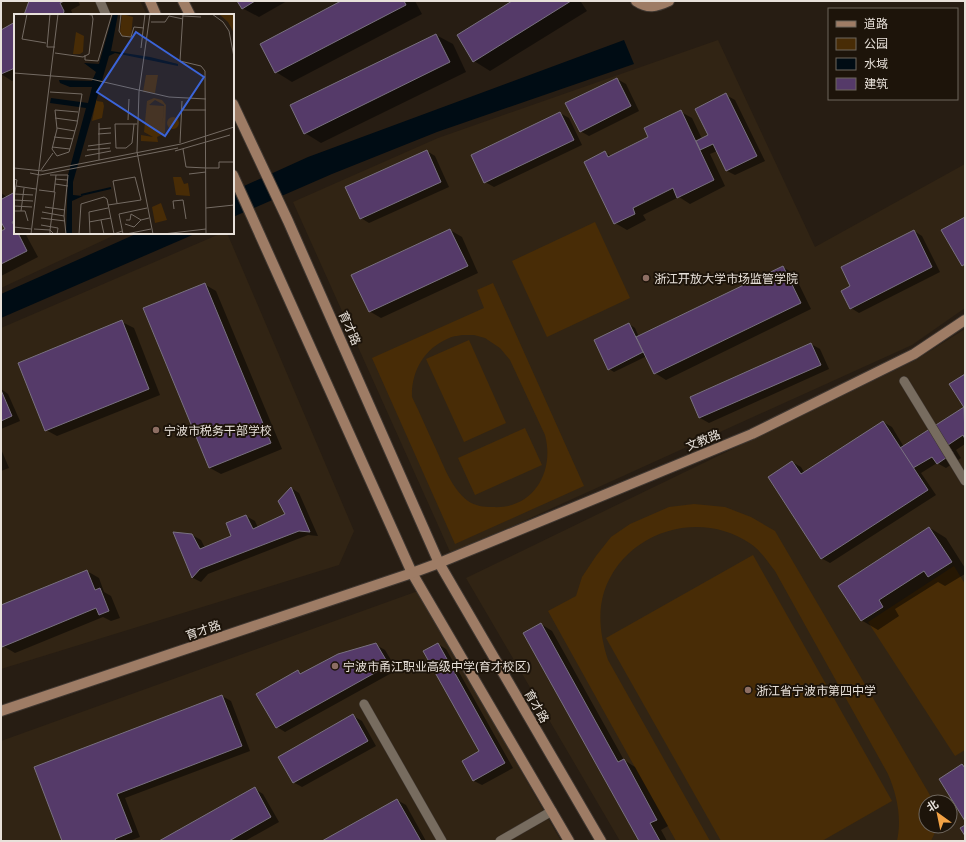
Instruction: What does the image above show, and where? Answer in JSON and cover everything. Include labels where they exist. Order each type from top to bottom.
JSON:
[{"type":"main road","points":[[150,1],[156,14]]},
{"type":"main road","points":[[183,1],[190,14]]},
{"type":"main road","points":[[636,1],[644,6],[659,6],[669,1]]},
{"type":"main road","name":"育才路","points":[[234,106],[288,221],[439,563],[601,841]]},
{"type":"main road","points":[[234,177],[412,573],[569,841]]},
{"type":"main road","name":"文教路","points":[[439,563],[752,434],[914,354],[965,320]]},
{"type":"main road","name":"育才路","points":[[1,711],[439,563]]},
{"type":"lane","points":[[100,1],[106,14]]},
{"type":"lane","points":[[904,381],[965,479]]},
{"type":"lane","points":[[364,704],[442,841]]},
{"type":"lane","points":[[500,841],[552,811]]},
{"type":"shaded area","points":[[1,1],[140,1],[146,14],[14,14],[14,234],[117,234],[1,288]]},
{"type":"shaded area","name":"浙江开放大学市场监管学院","points":[[718,40],[815,247],[965,164],[965,308],[912,345],[451,554],[293,202],[438,138]]},
{"type":"shaded area","name":"宁波市税务干部学校","points":[[220,234],[227,234],[354,531],[339,565],[1,669],[1,328]]},
{"type":"shaded area","name":"浙江省宁波市第四中学","points":[[965,329],[965,841],[620,841],[466,578],[914,361]]},
{"type":"shaded area","name":"宁波市甬江职业高级中学(育才校区)","points":[[418,591],[561,841],[3,841],[1,835],[1,741]]},
{"type":"green space","points":[[595,222],[630,298],[547,337],[512,261]]},
{"type":"green space","points":[[493,283],[584,486],[455,544],[372,358],[484,308],[477,290]],"holes":[[[474,335],[485,338],[500,348],[510,360],[545,435],[547,462],[538,486],[519,502],[506,506],[480,506],[471,503],[462,496],[448,476],[412,397],[414,379],[420,362],[426,355],[439,343],[451,337]]]},
{"type":"green space","points":[[469,340],[506,423],[464,442],[426,359]]},
{"type":"green space","points":[[525,428],[542,465],[475,495],[458,458]]},
{"type":"green space","points":[[694,504],[725,507],[751,517],[775,531],[929,794],[918,794],[918,834],[934,834],[931,841],[897,841],[899,824],[898,807],[888,774],[775,571],[767,560],[751,544],[731,533],[709,528],[687,528],[666,532],[646,541],[628,554],[614,571],[604,592],[600,618],[603,644],[608,660],[710,841],[676,841],[548,611],[576,596],[582,577],[611,537],[630,524],[669,507]]},
{"type":"green space","points":[[753,555],[892,801],[822,841],[721,841],[606,638]]},
{"type":"green space","points":[[954,566],[965,584],[965,750],[955,756],[868,622]]},
{"type":"water","points":[[624,40],[634,64],[437,132],[332,174],[234,217],[234,191],[308,157]]},
{"type":"water","points":[[136,234],[195,234],[1,318],[1,294]]},
{"type":"building","points":[[29,1],[64,1],[60,3],[64,11],[63,14],[24,14]]},
{"type":"building","points":[[237,1],[255,1],[242,9]]},
{"type":"building","points":[[341,1],[404,1],[406,5],[275,73],[260,44]]},
{"type":"building","points":[[512,1],[571,1],[473,62],[457,35]]},
{"type":"building","points":[[14,23],[14,68],[1,74],[1,30]]},
{"type":"building","points":[[436,34],[450,62],[304,134],[290,105]]},
{"type":"building","points":[[617,78],[631,106],[580,132],[565,103]]},
{"type":"building","points":[[726,93],[757,156],[726,171],[713,144],[700,150],[696,141],[708,135],[695,109]]},
{"type":"building","points":[[681,110],[714,180],[677,198],[673,188],[633,208],[635,214],[614,224],[584,162],[605,151],[608,157],[648,137],[644,128]]},
{"type":"building","points":[[560,112],[574,140],[484,183],[471,155]]},
{"type":"building","points":[[427,150],[441,182],[360,219],[345,187]]},
{"type":"building","points":[[14,193],[14,221],[12,222],[14,225],[14,234],[18,234],[27,251],[1,264],[1,231],[5,229],[1,222],[1,196],[2,199]]},
{"type":"building","points":[[965,217],[965,264],[962,266],[941,230]]},
{"type":"building","points":[[450,229],[468,266],[369,312],[351,275]]},
{"type":"building","points":[[914,230],[932,267],[850,309],[841,291],[850,286],[841,267]]},
{"type":"building","points":[[783,266],[801,303],[654,374],[636,337]]},
{"type":"building","points":[[205,283],[271,443],[209,468],[143,308]]},
{"type":"building","points":[[122,320],[149,389],[45,431],[18,363]]},
{"type":"building","points":[[629,323],[643,352],[608,370],[594,340]]},
{"type":"building","points":[[811,343],[821,365],[699,418],[690,397]]},
{"type":"building","points":[[965,374],[965,409],[949,384]]},
{"type":"building","points":[[1,390],[12,416],[1,421]]},
{"type":"building","points":[[964,407],[965,439],[963,435],[948,445],[953,453],[937,464],[932,457],[913,468],[900,448]]},
{"type":"building","points":[[883,421],[928,490],[821,559],[768,477],[792,461],[801,474]]},
{"type":"building","points":[[291,487],[310,532],[299,531],[200,569],[192,578],[173,532],[192,534],[200,549],[231,536],[226,523],[246,515],[253,529],[285,514],[278,501]]},
{"type":"building","points":[[929,527],[952,562],[928,577],[924,571],[879,600],[883,607],[861,621],[838,586]]},
{"type":"building","points":[[87,570],[95,590],[100,588],[109,611],[99,615],[96,608],[2,647],[1,605]]},
{"type":"building","points":[[541,623],[618,762],[624,759],[657,820],[650,823],[660,841],[639,841],[523,633]]},
{"type":"building","points":[[376,643],[389,665],[276,728],[256,694],[298,670],[300,674],[338,654]]},
{"type":"building","points":[[438,643],[505,763],[473,781],[462,761],[479,751],[423,651]]},
{"type":"building","points":[[222,695],[242,746],[117,794],[132,832],[115,839],[116,841],[62,841],[34,767]]},
{"type":"building","points":[[353,714],[368,741],[293,783],[278,757]]},
{"type":"building","points":[[962,764],[965,768],[965,821],[958,810],[958,794],[948,794],[939,779]]},
{"type":"building","points":[[255,787],[271,817],[229,841],[159,841]]},
{"type":"building","points":[[397,799],[421,841],[322,841]]},
{"type":"building","points":[[965,825],[965,836],[960,828]]},
{"type":"place","name":"浙江开放大学市场监管学院","points":[[646,278]]},
{"type":"place","name":"宁波市税务干部学校","points":[[156,430]]},
{"type":"place","name":"宁波市甬江职业高级中学(育才校区)","points":[[335,666]]},
{"type":"place","name":"浙江省宁波市第四中学","points":[[748,690]]}]
